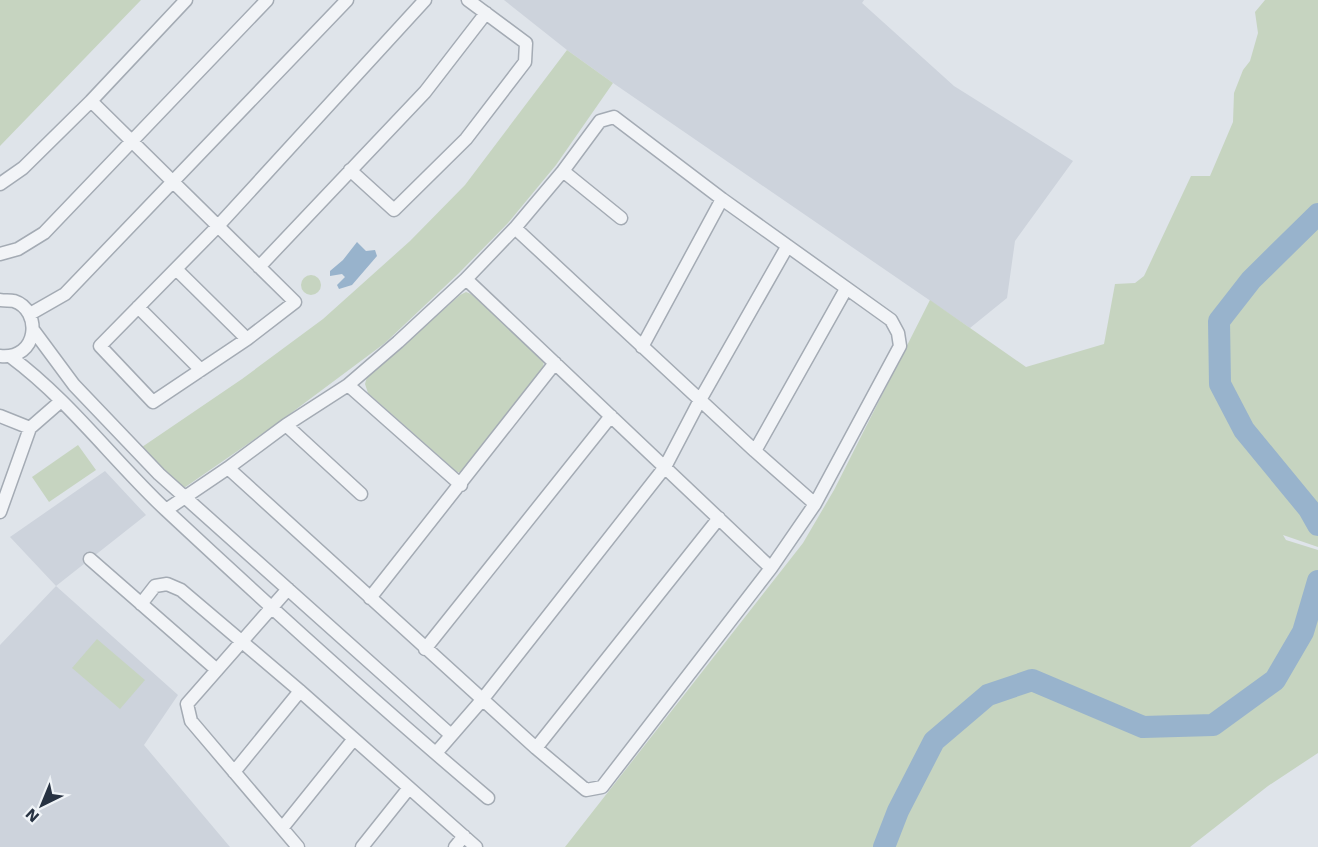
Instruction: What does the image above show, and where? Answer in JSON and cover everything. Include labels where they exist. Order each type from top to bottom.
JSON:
[{"type":"street","points":[[0,184],[23,168],[91,101],[186,0]]},
{"type":"street","points":[[0,254],[18,249],[45,233],[267,0]]},
{"type":"street","points":[[30,314],[65,294],[347,0]]},
{"type":"street","points":[[91,101],[132,142],[218,226],[295,302],[247,339],[153,402],[100,346],[218,226],[425,0]]},
{"type":"street","points":[[350,170],[394,210],[466,139],[525,62],[526,43],[468,0]]},
{"type":"street","points":[[259,267],[425,92],[486,14]]},
{"type":"street","points":[[166,510],[286,425],[348,385],[398,342],[466,279],[515,228],[563,171],[600,121],[614,117],[722,199],[891,320],[898,333],[900,346],[815,504],[771,568],[602,787],[586,790],[536,748],[228,468]]},
{"type":"street","points":[[563,171],[621,218]]},
{"type":"street","points":[[642,347],[722,199]]},
{"type":"street","points":[[515,228],[815,504]]},
{"type":"street","points":[[436,753],[482,700],[665,467],[787,246]]},
{"type":"street","points":[[176,269],[247,339]]},
{"type":"street","points":[[466,279],[771,568]]},
{"type":"street","points":[[755,451],[846,289]]},
{"type":"street","points":[[0,300],[15,301],[30,314],[34,332],[74,385],[184,499],[451,735]]},
{"type":"street","points":[[138,307],[201,370]]},
{"type":"street","points":[[5,356],[26,348],[34,332]]},
{"type":"street","points":[[5,356],[36,376],[166,510],[488,798]]},
{"type":"street","points":[[369,598],[555,363]]},
{"type":"street","points":[[348,385],[461,484]]},
{"type":"street","points":[[0,512],[30,428],[61,401]]},
{"type":"street","points":[[0,416],[30,428]]},
{"type":"street","points":[[425,649],[610,416]]},
{"type":"street","points":[[286,425],[361,495]]},
{"type":"street","points":[[536,748],[719,518]]},
{"type":"street","points":[[90,559],[217,670]]},
{"type":"street","points":[[141,604],[155,586],[167,584],[181,590],[300,691],[476,847]]},
{"type":"street","points":[[288,589],[187,704],[191,721],[298,847]]},
{"type":"street","points":[[234,772],[300,691]]},
{"type":"street","points":[[283,827],[354,740]]},
{"type":"street","points":[[362,847],[409,788]]},
{"type":"street","points":[[455,847],[464,836]]},
{"type":"shaded area","points":[[504,0],[864,0],[862,3],[954,86],[1073,161],[1015,241],[1007,298],[970,328],[613,83]]},
{"type":"shaded area","points":[[105,471],[146,515],[56,586],[10,537]]},
{"type":"shaded area","points":[[56,586],[178,695],[144,745],[230,847],[0,847],[0,645]]},
{"type":"green space","points":[[0,0],[141,0],[0,146]]},
{"type":"green space","points":[[1265,0],[1318,0],[1318,547],[1283,535],[1286,540],[1318,550],[1318,753],[1268,786],[1190,847],[565,847],[803,543],[834,490],[930,300],[1026,367],[1104,344],[1115,284],[1135,283],[1144,276],[1191,176],[1210,176],[1233,122],[1234,93],[1243,70],[1250,61],[1258,33],[1255,12]]},
{"type":"green space","points":[[567,50],[613,83],[556,165],[508,223],[385,343],[275,425],[181,490],[142,447],[242,379],[323,319],[410,241],[465,185]]},
{"type":"green space","points":[[311,275],[318,278],[321,285],[318,292],[311,295],[304,292],[301,285],[304,278]]},
{"type":"green space","points":[[466,292],[544,360],[543,369],[463,473],[457,472],[368,393],[365,384],[367,377]]},
{"type":"green space","points":[[78,445],[96,470],[49,502],[32,477]]},
{"type":"green space","points":[[97,639],[145,680],[120,709],[72,668]]},
{"type":"water","points":[[357,242],[366,251],[375,250],[377,256],[352,285],[339,289],[337,285],[345,277],[342,274],[330,276],[330,271],[343,260]]},
{"type":"waterway","points":[[1318,214],[1251,280],[1219,321],[1220,384],[1244,430],[1309,509],[1318,525]]},
{"type":"waterway","points":[[1309,509],[1318,513]]},
{"type":"waterway","points":[[884,847],[898,811],[934,741],[988,695],[1032,680],[1143,727],[1213,725],[1275,680],[1303,632],[1318,581]]}]
